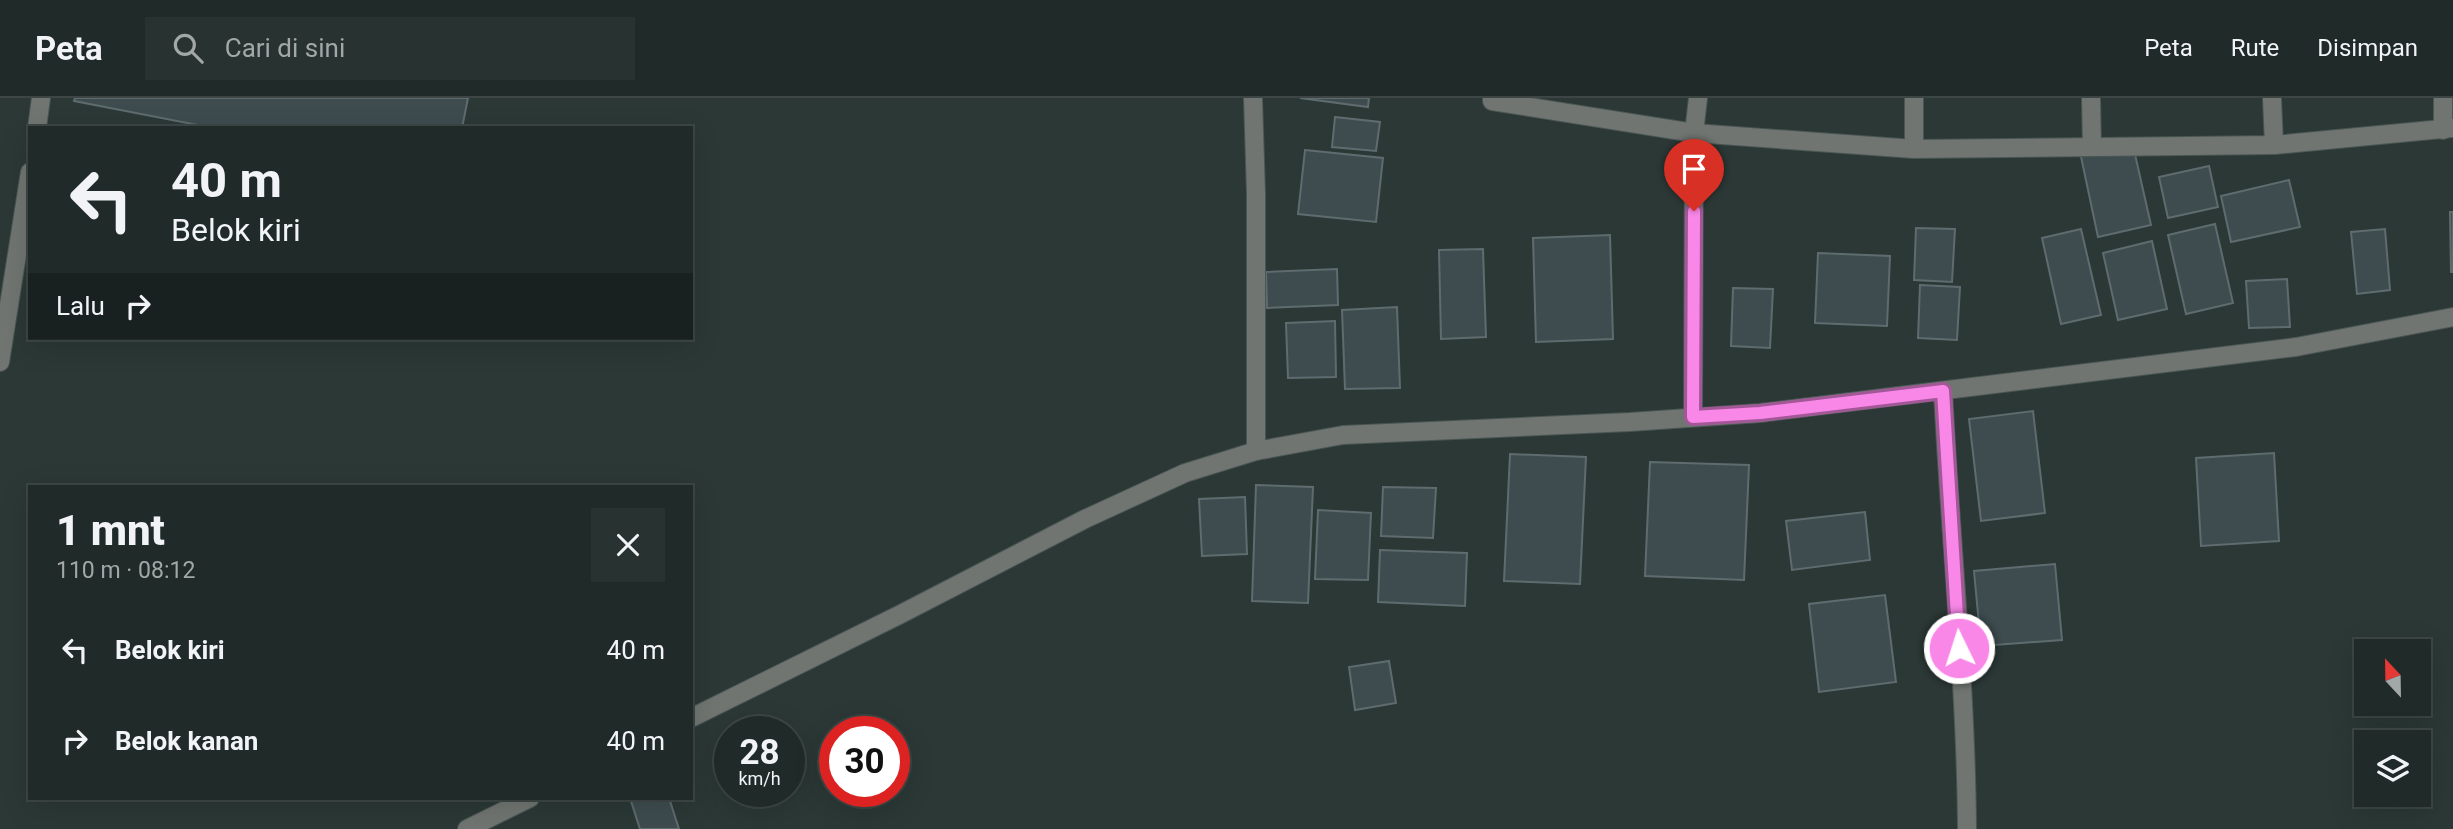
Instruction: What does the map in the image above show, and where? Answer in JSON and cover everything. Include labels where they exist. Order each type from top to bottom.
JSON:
[{"type":"street","points":[[37,126],[41,98]]},
{"type":"street","points":[[1252,98],[1256,207],[1256,451]]},
{"type":"street","points":[[1492,98],[1492,101],[1694,133],[1914,149],[2274,145],[2448,129],[2443,98]]},
{"type":"street","points":[[1693,417],[1694,133],[1698,98]]},
{"type":"street","points":[[1914,98],[1914,149]]},
{"type":"street","points":[[2091,98],[2092,147]]},
{"type":"street","points":[[2272,98],[2274,145]]},
{"type":"street","points":[[0,362],[28,185]]},
{"type":"street","points":[[693,717],[1085,519],[1185,473],[1256,451],[1343,435],[1760,413],[2297,347],[2453,317]]},
{"type":"street","points":[[1943,391],[1966,749],[1967,829]]},
{"type":"street","points":[[467,829],[526,800]]},
{"type":"building","points":[[75,98],[468,98],[462,126],[203,126],[74,101]]},
{"type":"building","points":[[1300,98],[1369,98],[1368,107]]},
{"type":"building","points":[[1335,117],[1380,122],[1376,151],[1332,147]]},
{"type":"building","points":[[2132,141],[2151,225],[2098,237],[2080,152]]},
{"type":"building","points":[[1305,150],[1383,158],[1376,222],[1298,214]]},
{"type":"building","points":[[2209,166],[2218,207],[2168,218],[2159,177]]},
{"type":"building","points":[[2289,180],[2300,227],[2231,242],[2221,196]]},
{"type":"building","points":[[2450,212],[2453,212],[2453,272],[2451,272]]},
{"type":"building","points":[[2215,224],[2233,303],[2186,314],[2168,235]]},
{"type":"building","points":[[1916,228],[1955,229],[1952,282],[1914,280]]},
{"type":"building","points":[[2081,229],[2101,315],[2061,324],[2042,238]]},
{"type":"building","points":[[2385,229],[2390,290],[2357,294],[2351,232]]},
{"type":"building","points":[[1610,235],[1613,339],[1536,342],[1533,238]]},
{"type":"building","points":[[2152,241],[2167,309],[2118,320],[2103,253]]},
{"type":"building","points":[[1483,249],[1486,337],[1441,339],[1439,250]]},
{"type":"building","points":[[1818,253],[1890,256],[1887,326],[1815,323]]},
{"type":"building","points":[[1337,269],[1338,305],[1267,308],[1266,272]]},
{"type":"building","points":[[2287,279],[2290,327],[2249,328],[2246,281]]},
{"type":"building","points":[[1920,285],[1960,287],[1957,340],[1918,338]]},
{"type":"building","points":[[1733,288],[1773,289],[1770,348],[1731,346]]},
{"type":"building","points":[[1397,307],[1400,388],[1345,389],[1342,310]]},
{"type":"building","points":[[1335,321],[1336,377],[1288,378],[1286,323]]},
{"type":"building","points":[[2033,411],[2045,513],[1981,521],[1969,419]]},
{"type":"building","points":[[2274,453],[2279,541],[2201,546],[2196,458]]},
{"type":"building","points":[[1510,454],[1586,457],[1580,584],[1504,581]]},
{"type":"building","points":[[1650,462],[1749,465],[1744,580],[1645,576]]},
{"type":"building","points":[[1256,485],[1313,487],[1308,603],[1252,601]]},
{"type":"building","points":[[1383,487],[1436,488],[1433,538],[1381,536]]},
{"type":"building","points":[[1245,497],[1247,554],[1202,556],[1199,499]]},
{"type":"building","points":[[1318,510],[1371,513],[1368,580],[1315,579]]},
{"type":"building","points":[[1865,512],[1870,560],[1792,570],[1786,521]]},
{"type":"building","points":[[1380,550],[1467,553],[1465,606],[1378,602]]},
{"type":"building","points":[[2055,564],[2062,640],[1981,646],[1974,571]]},
{"type":"building","points":[[1885,595],[1896,682],[1819,692],[1809,604]]},
{"type":"building","points":[[1389,661],[1396,703],[1355,710],[1349,667]]},
{"type":"building","points":[[631,800],[670,800],[679,829],[640,829]]},
{"type":"route","points":[[1694,211],[1693,417],[1760,413],[1943,391],[1959,648]]}]
